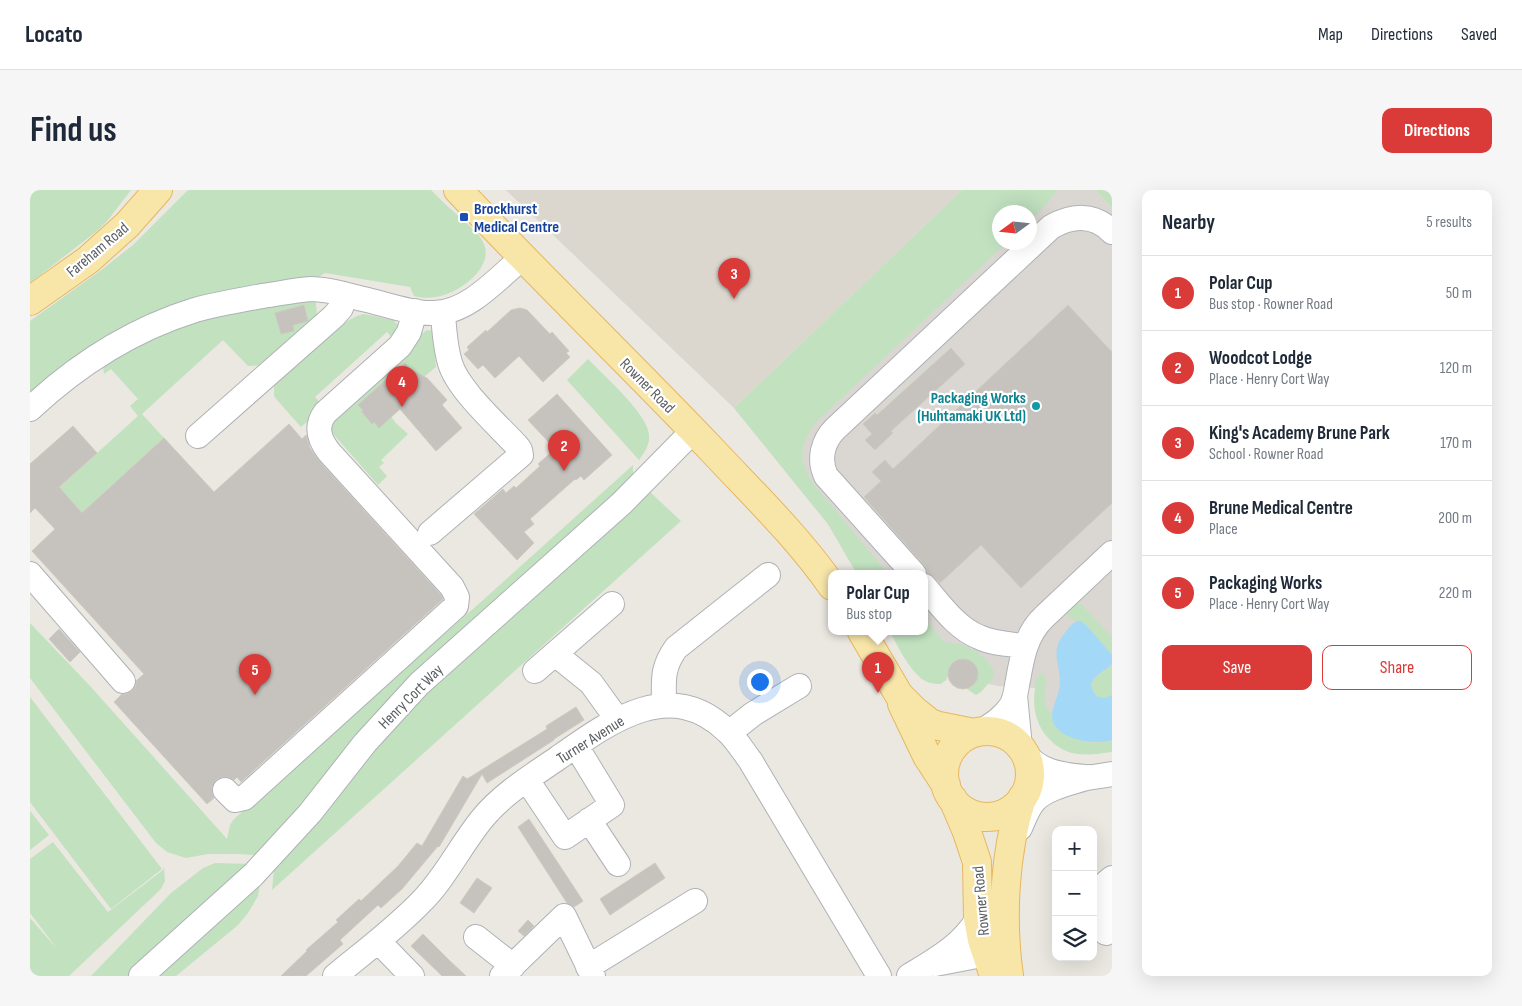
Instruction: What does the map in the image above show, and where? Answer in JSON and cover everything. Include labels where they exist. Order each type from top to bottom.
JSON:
[{"type":"main road","name":"Rowner Road","points":[[458,190],[522,258],[741,481],[795,539],[828,580]]},
{"type":"main road","name":"Fareham Road","points":[[30,301],[88,260],[127,225],[153,194]]},
{"type":"main road","name":"Rowner Road","points":[[864,635],[904,701],[923,719],[939,726],[978,732]]},
{"type":"main road","name":"Rowner Road","points":[[887,674],[928,756],[949,792],[967,832],[977,862],[978,918],[982,940],[990,965]]},
{"type":"main road","points":[[990,965],[997,878],[1028,784],[1030,772],[1028,761],[1022,749],[1014,740],[1004,734],[991,731],[978,732],[958,742],[948,757],[945,768],[949,792],[962,808],[979,816],[989,816],[1000,815],[1021,804]]},
{"type":"main road","name":"Rowner Road","points":[[1009,976],[1005,947],[1005,885],[1021,804]]},
{"type":"street","points":[[910,570],[826,476],[822,460],[825,441],[835,429],[1051,227],[1068,220],[1091,218],[1103,223],[1112,232]]},
{"type":"street","points":[[30,408],[62,381],[90,361],[137,334],[182,315],[232,302],[301,290],[326,290],[415,311],[432,314],[443,313],[457,308],[474,298],[522,258]]},
{"type":"street","points":[[198,436],[334,316],[340,308],[345,295]]},
{"type":"street","points":[[225,790],[235,800],[244,798],[456,606],[457,597],[452,588],[329,452],[322,443],[318,431],[319,424],[325,413],[400,346],[409,332],[415,311]]},
{"type":"street","points":[[430,533],[521,455],[518,447],[473,399],[454,373],[445,341],[443,313]]},
{"type":"street","name":"Henry Cort Way","points":[[141,976],[253,875],[310,813],[365,743],[419,684],[622,503],[693,431]]},
{"type":"street","points":[[978,732],[1005,714],[1012,705],[1026,646],[1032,630],[1040,620],[1112,553]]},
{"type":"street","points":[[30,574],[124,681]]},
{"type":"street","points":[[664,705],[664,675],[667,660],[676,648],[768,575]]},
{"type":"street","points":[[928,590],[957,623],[971,634],[990,641],[1026,646]]},
{"type":"street","points":[[535,671],[612,604]]},
{"type":"street","points":[[555,654],[591,683],[617,719]]},
{"type":"street","points":[[729,733],[753,714],[799,686]]},
{"type":"street","points":[[1015,696],[1022,749],[1032,762],[1062,774],[1089,778]]},
{"type":"street","name":"Turner Avenue","points":[[336,976],[421,902],[441,880],[482,818],[501,800],[527,780],[617,719],[644,708],[664,705],[687,708],[708,716],[729,733],[750,760],[879,976]]},
{"type":"street","points":[[527,780],[565,837],[612,805],[576,746]]},
{"type":"street","points":[[1021,804],[1036,787],[1112,774]]},
{"type":"street","points":[[1005,885],[1015,839],[1024,817],[1032,804],[1046,792],[1089,778]]},
{"type":"street","points":[[589,820],[618,864]]},
{"type":"street","points":[[1106,933],[1103,900],[1106,883],[1112,878]]},
{"type":"street","points":[[476,937],[508,971],[564,916],[591,972],[695,901]]},
{"type":"street","points":[[918,971],[960,942],[971,930],[978,918]]},
{"type":"street","points":[[378,941],[412,976]]},
{"type":"street","points":[[918,971],[990,965]]},
{"type":"shaded area","points":[[506,190],[962,190],[734,408]]},
{"type":"shaded area","points":[[980,190],[1095,190],[1112,208],[1112,752],[1060,739],[1036,688],[998,686],[948,676],[941,684],[921,679],[893,635],[928,635],[928,570],[855,570],[828,524],[734,408]]},
{"type":"green space","points":[[30,190],[131,190],[97,231],[30,283]]},
{"type":"green space","points":[[188,190],[431,190],[479,236],[486,251],[485,259],[476,275],[468,282],[452,292],[433,297],[422,298],[414,296],[410,287],[325,273],[317,278],[230,296],[30,398],[30,321],[133,245]]},
{"type":"green space","points":[[962,190],[1057,190],[1037,214],[1037,205],[992,205],[992,250],[999,250],[814,424],[809,432],[802,452],[804,465],[811,481],[885,570],[855,570],[828,524],[734,408]]},
{"type":"green space","points":[[1095,190],[1112,190],[1112,208]]},
{"type":"green space","points":[[313,300],[316,303],[317,316],[266,365],[248,366],[223,340],[142,414],[164,438],[82,513],[68,497],[54,492],[138,416],[130,406],[138,399],[111,369],[104,374],[103,366],[106,362],[152,338],[211,317],[269,303]]},
{"type":"green space","points":[[364,314],[393,320],[400,327],[396,342],[387,332],[315,397],[324,407],[301,427],[274,396],[274,386],[344,323]]},
{"type":"green space","points":[[427,330],[433,331],[436,367],[415,384],[391,416],[408,434],[381,460],[384,463],[379,467],[387,476],[378,485],[328,428],[329,419]]},
{"type":"green space","points":[[588,359],[633,406],[647,426],[649,442],[639,460],[567,380]]},
{"type":"green space","points":[[633,465],[634,477],[681,521],[272,890],[274,870],[279,854],[269,851],[252,855],[208,854],[186,858],[167,852],[156,843],[30,678],[30,623],[91,687],[227,839],[230,825],[234,819],[482,601]]},
{"type":"green space","points":[[1074,604],[1081,604],[1112,637],[1112,655],[1086,625],[1067,615],[1066,612]]},
{"type":"green space","points":[[928,623],[944,642],[960,644],[980,654],[992,667],[994,677],[976,695],[967,689],[975,683],[978,675],[977,668],[971,662],[963,659],[955,661],[949,668],[946,680],[937,684],[919,677],[905,659],[892,635],[928,635]]},
{"type":"green space","points":[[1112,664],[1112,695],[1105,698],[1098,697],[1092,689],[1094,680]]},
{"type":"green space","points":[[1043,673],[1046,704],[1053,723],[1066,735],[1081,741],[1097,743],[1112,740],[1112,752],[1071,753],[1050,740],[1036,717],[1034,699],[1036,680]]},
{"type":"green space","points":[[30,697],[162,869],[111,909],[30,802]]},
{"type":"green space","points":[[30,811],[49,835],[30,850]]},
{"type":"green space","points":[[53,842],[108,912],[163,870],[164,867],[165,881],[161,889],[69,976],[30,976],[30,918],[58,950],[30,913],[30,859]]},
{"type":"green space","points":[[215,863],[251,864],[261,880],[258,896],[248,913],[237,926],[176,976],[91,976],[171,893],[203,868]]},
{"type":"water","points":[[1081,621],[1086,625],[1112,655],[1112,664],[1095,678],[1092,686],[1093,691],[1098,697],[1105,698],[1112,695],[1112,740],[1095,742],[1075,739],[1059,730],[1054,723],[1052,715],[1060,682],[1057,646],[1071,625]]},
{"type":"building","points":[[304,305],[308,321],[293,325],[294,331],[281,334],[275,313]]},
{"type":"building","name":"Packaging Works (Huhtamaki UK Ltd)","points":[[1068,305],[1112,352],[1112,503],[1021,588],[981,545],[940,583],[928,574],[928,570],[926,570],[924,565],[864,497],[881,481],[872,472],[885,460],[893,469]]},
{"type":"building","points":[[520,308],[527,310],[550,334],[552,332],[569,351],[566,353],[570,357],[543,382],[519,356],[495,378],[483,365],[478,369],[464,354],[469,350],[467,347],[486,330],[487,332],[511,310]]},
{"type":"building","points":[[951,348],[965,364],[891,431],[893,433],[875,450],[865,440],[872,434],[863,424],[875,413],[877,415]]},
{"type":"building","points":[[405,363],[410,369],[427,378],[447,400],[442,405],[462,428],[436,451],[400,409],[379,428],[374,422],[372,424],[358,405]]},
{"type":"building","points":[[557,394],[612,455],[584,480],[581,476],[575,479],[530,519],[534,524],[524,532],[534,543],[517,560],[474,514],[503,489],[506,493],[514,486],[516,488],[555,449],[528,420]]},
{"type":"building","points":[[289,424],[302,439],[306,435],[310,448],[319,461],[443,599],[241,782],[237,777],[234,780],[222,777],[216,780],[212,787],[214,798],[207,804],[114,702],[122,694],[132,691],[136,686],[136,681],[144,674],[32,551],[55,529],[35,508],[30,513],[30,464],[73,426],[97,453],[59,487],[82,513],[164,438],[214,492]]},
{"type":"building","points":[[59,629],[80,652],[70,662],[49,639]]},
{"type":"building","points":[[963,659],[974,663],[978,674],[974,685],[963,689],[952,685],[948,674],[952,663]]},
{"type":"building","points":[[576,707],[584,720],[487,783],[482,774],[439,847],[402,889],[381,908],[378,905],[340,940],[343,944],[306,976],[281,976],[306,950],[338,922],[336,920],[359,899],[361,901],[398,866],[417,843],[422,846],[463,776],[467,779],[547,729],[546,726]]},
{"type":"building","points":[[529,819],[583,901],[574,907],[567,903],[518,827]]},
{"type":"building","points":[[655,863],[665,878],[610,915],[600,899]]},
{"type":"building","points":[[477,878],[492,888],[474,913],[460,903]]},
{"type":"building","points":[[528,920],[534,926],[524,936],[518,931]]},
{"type":"building","points":[[423,934],[466,976],[442,976],[411,946]]},
{"type":"place","name":"Brockhurst Medical Centre","points":[[464,217]]},
{"type":"place","name":"King's Academy Brune Park","points":[[734,299]]},
{"type":"place","name":"Packaging Works (Huhtamaki UK Ltd)","points":[[1036,406]]},
{"type":"place","name":"Brune Medical Centre","points":[[402,407]]},
{"type":"place","name":"Woodcot Lodge","points":[[564,471]]},
{"type":"place","name":"Polar Cup","points":[[878,693]]},
{"type":"place","name":"Packaging Works","points":[[255,695]]}]
